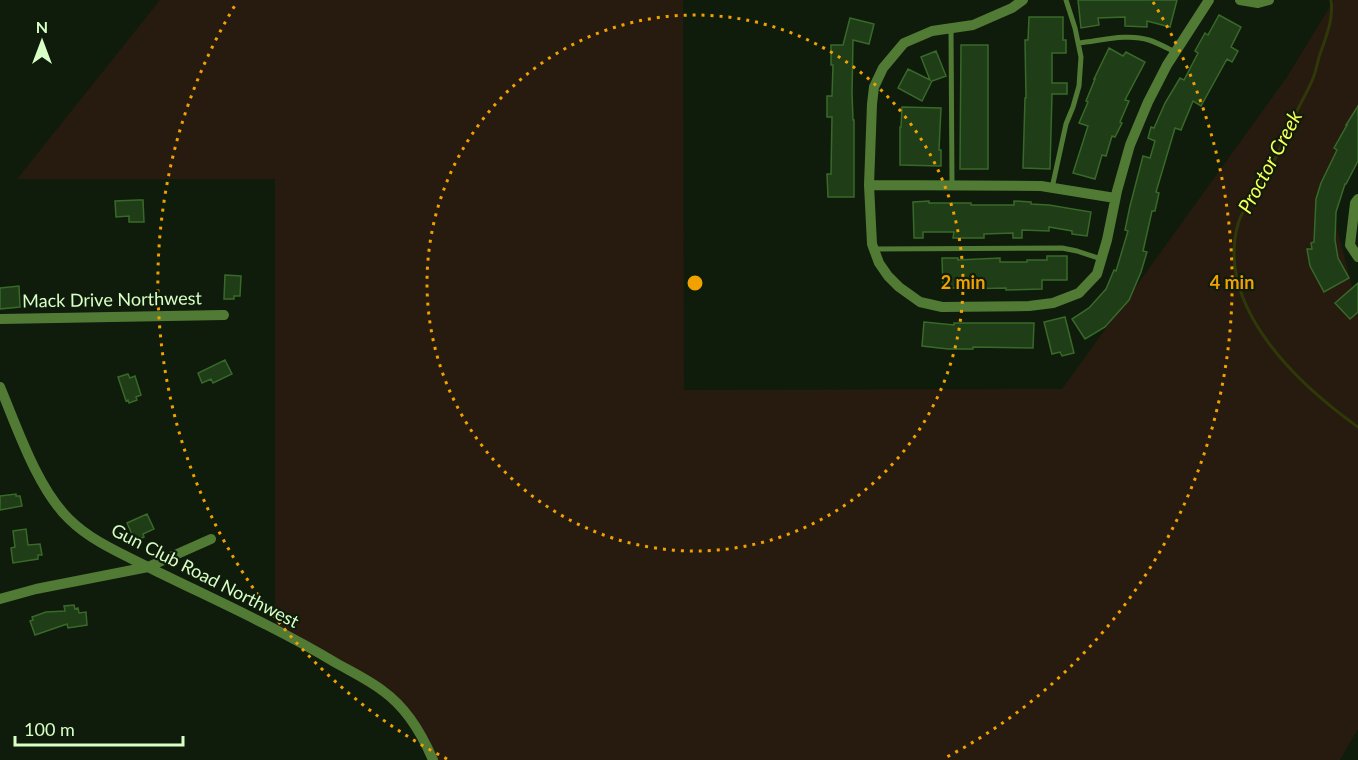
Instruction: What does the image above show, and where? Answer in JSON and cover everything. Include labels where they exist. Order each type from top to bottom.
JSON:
[{"type":"street","points":[[1023,0],[1012,8],[973,25],[932,31],[904,43],[883,68],[874,87],[869,185],[872,244],[879,263],[898,287],[920,302],[942,307],[1029,306],[1053,303],[1078,293],[1097,274],[1130,145],[1167,65],[1209,0]]},
{"type":"street","points":[[1240,0],[1258,3],[1269,0]]},
{"type":"street","points":[[869,185],[1041,186],[1115,198]]},
{"type":"street","points":[[1358,199],[1355,203],[1350,245],[1358,257]]},
{"type":"street","name":"Mack Drive Northwest","points":[[0,319],[224,315]]},
{"type":"street","name":"Gun Club Road Northwest","points":[[0,387],[36,470],[53,500],[67,518],[112,549],[307,646],[383,691],[403,709],[420,733],[433,760]]},
{"type":"street","points":[[0,599],[36,589],[148,567],[212,539]]},
{"type":"lane","points":[[1052,188],[1066,124],[1079,86],[1081,57],[1066,0]]},
{"type":"lane","points":[[951,28],[952,186]]},
{"type":"lane","points":[[1078,43],[1138,38],[1149,40],[1175,52]]},
{"type":"lane","points":[[874,249],[1062,248],[1101,259]]},
{"type":"shaded area","points":[[160,0],[683,0],[684,390],[1062,389],[1287,77],[1334,0],[1358,0],[1358,164],[1331,206],[1358,309],[1358,729],[1340,760],[430,760],[400,707],[275,631],[275,179],[17,179]]},
{"type":"building","points":[[1078,0],[1177,0],[1170,27],[1147,21],[1147,27],[1125,26],[1125,17],[1098,18],[1099,25],[1081,28]]},
{"type":"building","points":[[1219,15],[1241,27],[1231,47],[1238,51],[1232,62],[1227,59],[1201,106],[1193,101],[1181,130],[1175,128],[1156,192],[1159,193],[1155,211],[1152,211],[1143,251],[1147,252],[1129,300],[1105,327],[1085,339],[1072,319],[1089,308],[1106,289],[1114,270],[1116,271],[1128,231],[1125,230],[1143,156],[1150,158],[1155,141],[1148,138],[1151,127],[1154,128],[1180,78],[1184,80],[1198,53],[1195,51],[1205,33],[1208,35]]},
{"type":"building","points":[[1029,17],[1063,17],[1063,40],[1066,40],[1066,53],[1052,53],[1052,83],[1067,83],[1067,94],[1052,94],[1050,169],[1023,168],[1026,98],[1025,40],[1028,40]]},
{"type":"building","points":[[850,18],[874,24],[869,44],[853,40],[854,197],[828,197],[827,174],[831,174],[832,117],[827,117],[827,96],[832,96],[831,45],[843,45]]},
{"type":"building","points":[[961,45],[988,45],[988,169],[960,169]]},
{"type":"building","points":[[1109,48],[1123,56],[1126,52],[1145,62],[1125,100],[1129,101],[1120,122],[1122,123],[1115,137],[1112,136],[1106,156],[1102,155],[1095,179],[1073,173],[1088,126],[1079,123],[1094,79]]},
{"type":"building","points":[[936,51],[946,76],[932,81],[922,101],[898,88],[908,69],[930,80],[921,57]]},
{"type":"building","points":[[1358,106],[1358,161],[1345,184],[1336,212],[1335,240],[1338,258],[1349,278],[1324,292],[1310,266],[1307,249],[1312,249],[1311,243],[1314,242],[1316,199],[1337,150],[1334,148]]},
{"type":"building","points":[[902,107],[941,108],[939,150],[941,150],[941,166],[900,165]]},
{"type":"building","points":[[143,200],[144,222],[129,222],[129,216],[116,217],[115,201]]},
{"type":"building","points":[[929,201],[929,203],[971,203],[971,205],[1014,205],[1014,201],[1031,202],[1031,204],[1091,212],[1087,236],[1049,227],[1049,231],[1022,230],[1022,238],[1013,238],[1013,233],[984,234],[984,238],[953,238],[954,232],[923,232],[923,238],[914,238],[913,202]]},
{"type":"building","points":[[1047,256],[1067,256],[1067,280],[1042,280],[1042,289],[943,288],[942,258],[958,258],[958,260],[1000,258],[1000,262],[1027,262],[1027,260],[1047,260]]},
{"type":"building","points":[[225,275],[241,276],[240,296],[234,296],[234,299],[224,299]]},
{"type":"building","points":[[1358,283],[1358,312],[1350,319],[1335,303]]},
{"type":"building","points":[[19,286],[20,307],[0,309],[0,288]]},
{"type":"building","points":[[1065,317],[1074,353],[1062,356],[1060,352],[1052,354],[1044,322]]},
{"type":"building","points":[[924,322],[954,325],[954,323],[1034,323],[1033,348],[948,349],[922,346]]},
{"type":"building","points":[[225,360],[232,374],[213,383],[211,379],[202,383],[198,373]]},
{"type":"building","points":[[128,374],[130,378],[135,376],[141,395],[136,397],[137,400],[129,403],[128,400],[126,401],[118,377]]},
{"type":"building","points":[[16,494],[20,496],[22,506],[0,510],[0,496]]},
{"type":"building","points":[[147,514],[154,529],[135,541],[127,523]]},
{"type":"building","points":[[26,529],[28,545],[40,544],[42,555],[38,555],[38,559],[13,563],[11,548],[15,547],[13,531]]},
{"type":"building","points":[[74,605],[75,609],[78,608],[79,613],[86,612],[87,625],[68,628],[67,624],[35,635],[30,621],[33,620],[32,617],[46,612],[65,611],[64,606]]},
{"type":"waterway","name":"Proctor Creek","points":[[1331,0],[1330,22],[1314,77],[1272,165],[1241,216],[1234,255],[1239,285],[1250,313],[1267,341],[1311,389],[1358,427]]}]
